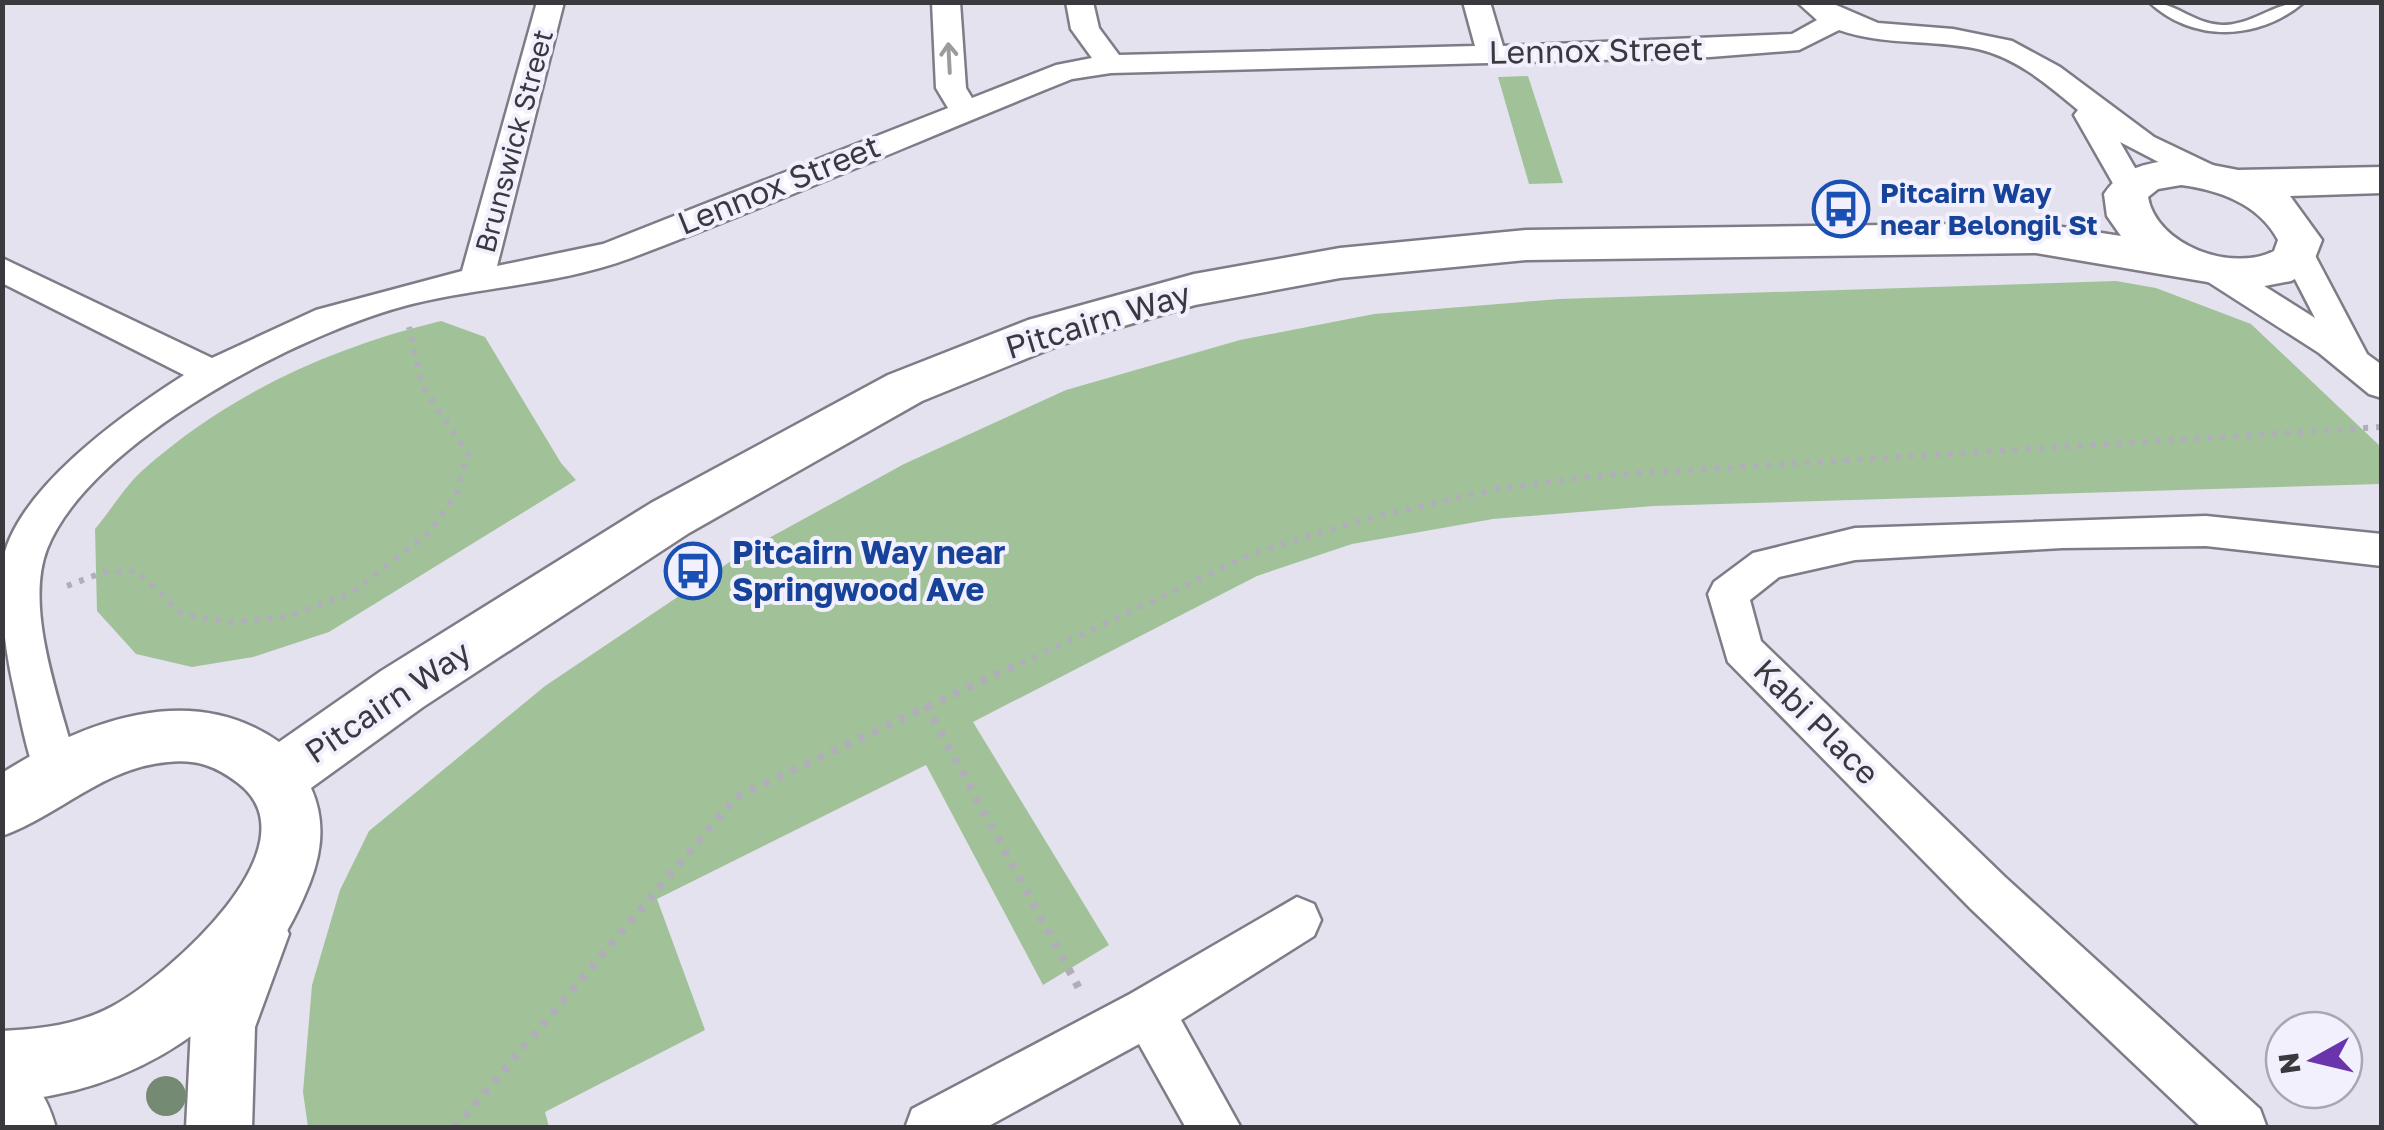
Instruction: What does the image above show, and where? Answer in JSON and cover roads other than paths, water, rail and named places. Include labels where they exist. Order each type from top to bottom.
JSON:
[{"type":"main road","name":"Pitcairn Way","points":[[2036,238],[2155,174],[2222,180]]},
{"type":"main road","points":[[2222,180],[2382,181]]},
{"type":"main road","points":[[2222,180],[2273,205],[2291,222],[2299,247]]},
{"type":"main road","points":[[2299,247],[2310,225],[2382,181]]},
{"type":"main road","points":[[2128,190],[2125,204],[2136,228],[2199,265]]},
{"type":"main road","name":"Pitcairn Way","points":[[276,778],[402,689],[670,518],[905,388],[1045,332],[1194,290],[1322,266],[1528,244],[2036,238],[2270,273],[2288,266],[2299,247]]},
{"type":"main road","points":[[2,808],[56,771],[118,746],[172,736],[215,739],[252,754],[276,778],[290,832],[274,896],[240,946],[193,994],[130,1035],[61,1061],[2,1066]]},
{"type":"street","name":"Brunswick Street","points":[[477,279],[552,2]]},
{"type":"street","points":[[946,2],[951,88],[964,109]]},
{"type":"street","points":[[1080,2],[1085,29],[1110,64]]},
{"type":"street","points":[[1476,2],[1491,54]]},
{"type":"street","name":"Lennox Street","points":[[56,771],[18,596],[17,542],[122,437],[212,373],[335,316],[477,279],[570,265],[615,252],[1037,79],[1110,64],[1710,49],[1798,42],[1823,11]]},
{"type":"street","points":[[1823,11],[1893,34],[1948,36],[2000,46],[2041,66],[2140,143],[2222,180]]},
{"type":"street","points":[[2080,98],[2128,190]]},
{"type":"street","points":[[2299,247],[2370,374]]},
{"type":"street","points":[[2199,265],[2370,374]]},
{"type":"street","points":[[2,269],[212,373]]},
{"type":"street","name":"Kabi Place","points":[[2242,1128],[1988,893],[1743,650],[1728,594],[1767,564],[1856,544],[2062,533],[2206,532],[2382,550]]},
{"type":"street","points":[[220,1128],[223,1027],[274,896]]},
{"type":"street","points":[[931,1128],[1148,1012],[1297,920]]},
{"type":"street","points":[[1148,1012],[1215,1128]]},
{"type":"street","points":[[2,1096],[18,1111],[23,1128]]},
{"type":"lane","points":[[2155,2],[2199,26],[2239,31],[2258,26],[2298,2]]},
{"type":"place","name":"Pitcairn Way near Belongil St","points":[[1841,209]]},
{"type":"place","name":"Pitcairn Way near Springwood Ave","points":[[693,571]]}]
